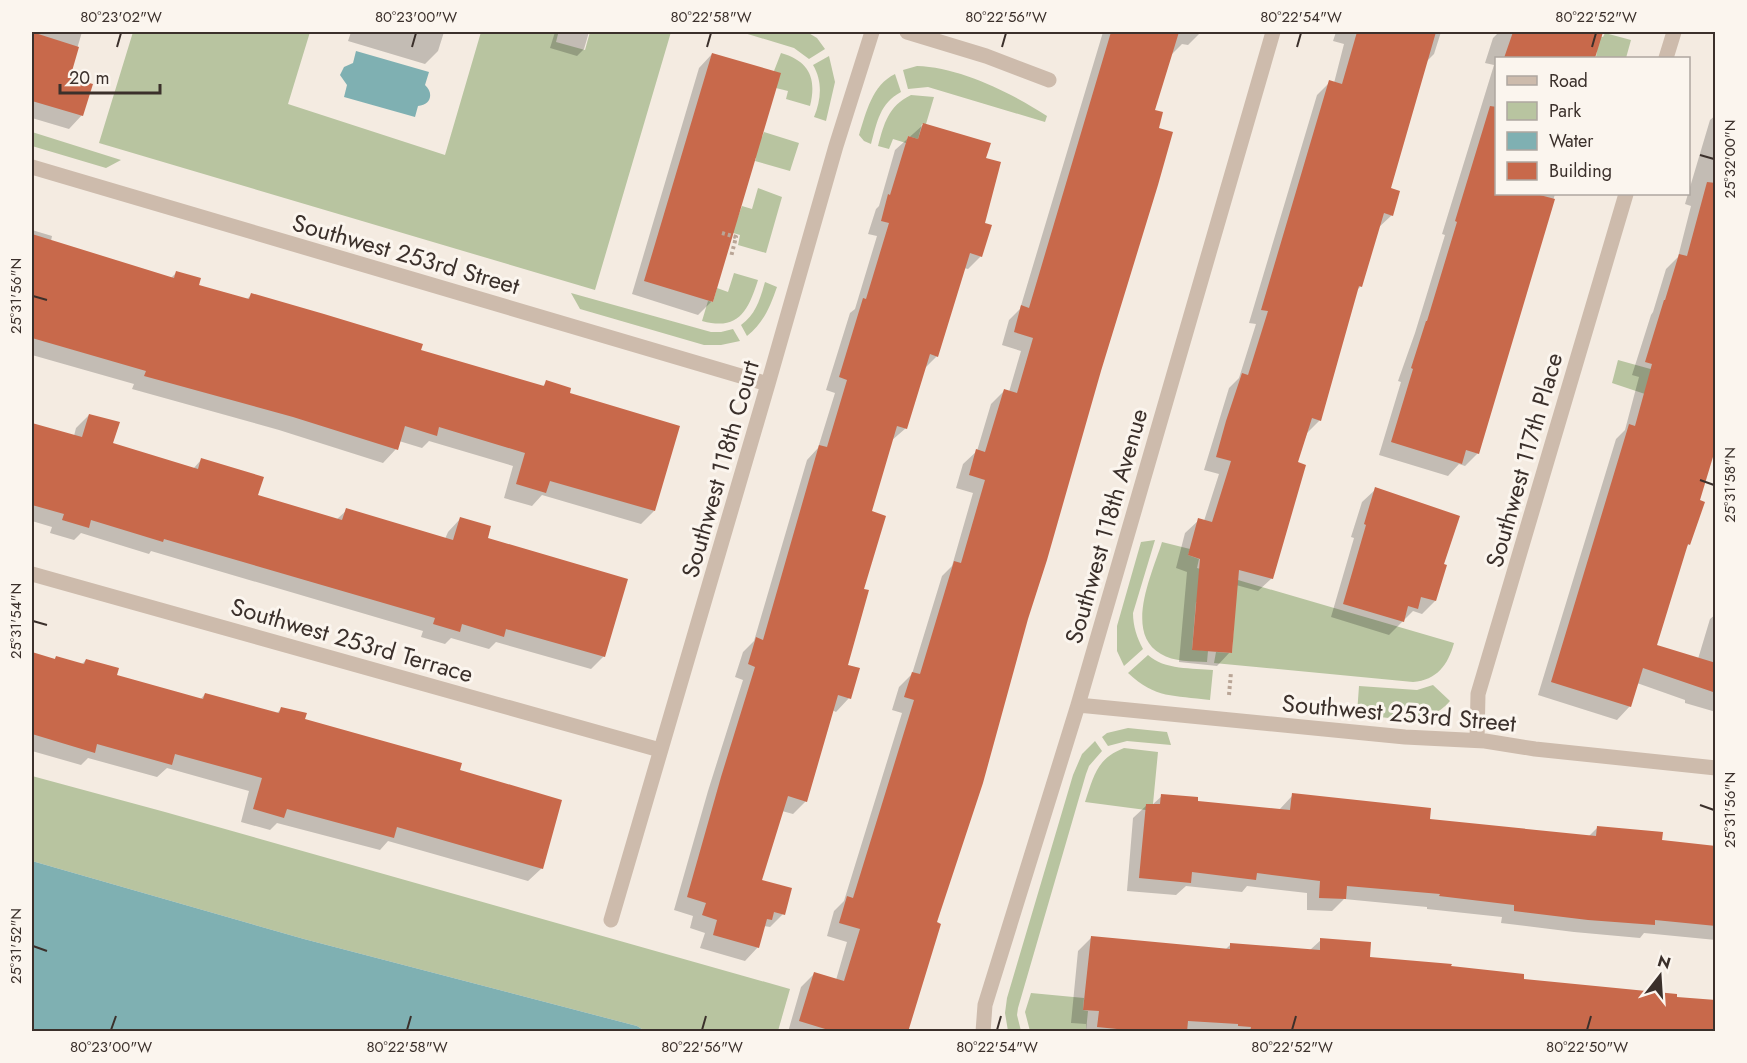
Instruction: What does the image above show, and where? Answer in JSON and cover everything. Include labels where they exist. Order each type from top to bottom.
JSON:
[{"type":"street","name":"Southwest 118th Court","points":[[611,920],[836,146],[872,32]]},
{"type":"street","points":[[907,32],[986,56],[1049,80]]},
{"type":"street","name":"Southwest 118th Avenue","points":[[983,1032],[985,1005],[1078,705],[1273,32]]},
{"type":"street","points":[[1666,57],[1674,32]]},
{"type":"street","name":"Southwest 253rd Street","points":[[32,167],[768,384]]},
{"type":"street","name":"Southwest 117th Place","points":[[1477,740],[1478,694],[1626,195]]},
{"type":"street","name":"Southwest 253rd Terrace","points":[[32,574],[660,750]]},
{"type":"street","name":"Southwest 253rd Street","points":[[1078,705],[1405,737],[1477,740],[1535,749],[1716,768]]},
{"type":"path","points":[[722,233],[736,237],[731,257]]},
{"type":"path","points":[[1228,701],[1231,672]]},
{"type":"green space","points":[[133,32],[310,32],[288,104],[445,155],[481,32],[550,32],[558,34],[556,42],[585,50],[590,32],[671,32],[595,290],[99,143]]},
{"type":"green space","points":[[741,32],[807,32],[817,38],[825,49],[809,59],[794,48]]},
{"type":"green space","points":[[1546,32],[1583,32],[1603,37],[1605,33],[1631,40],[1626,57],[1596,57],[1597,51],[1545,35]]},
{"type":"green space","points":[[781,53],[791,56],[809,72],[812,87],[810,106],[786,99],[788,91],[776,88],[774,71]]},
{"type":"green space","points":[[829,56],[835,82],[826,121],[814,117],[820,91],[813,65]]},
{"type":"green space","points":[[917,66],[950,71],[1002,90],[1047,116],[1045,122],[928,87],[908,89],[903,70]]},
{"type":"green space","points":[[895,74],[901,92],[884,107],[871,144],[859,135],[864,118],[875,92]]},
{"type":"green space","points":[[911,95],[934,97],[926,124],[922,124],[918,139],[908,136],[906,143],[893,139],[889,149],[878,146],[888,116],[903,99]]},
{"type":"green space","points":[[32,132],[121,160],[106,168],[32,146]]},
{"type":"green space","points":[[764,132],[799,143],[790,171],[755,161],[756,158],[743,154],[750,133],[762,137]]},
{"type":"green space","points":[[758,188],[782,197],[766,253],[738,245],[740,235],[723,230],[737,219],[742,206],[752,209]]},
{"type":"green space","points":[[734,273],[758,280],[746,309],[733,321],[715,323],[702,321],[708,301],[713,302],[717,288],[728,292]]},
{"type":"green space","points":[[765,282],[777,287],[766,314],[747,336],[741,325],[754,311]]},
{"type":"green space","points":[[571,293],[711,332],[733,329],[740,341],[721,345],[704,345],[580,309]]},
{"type":"green space","points":[[1618,360],[1665,373],[1657,398],[1612,383]]},
{"type":"green space","points":[[1155,540],[1133,613],[1136,632],[1143,649],[1124,666],[1117,651],[1117,626],[1141,542]]},
{"type":"green space","points":[[1162,542],[1190,549],[1188,555],[1199,559],[1197,568],[1454,643],[1452,651],[1445,664],[1435,675],[1413,682],[1214,663],[1216,652],[1232,653],[1235,605],[1196,602],[1192,649],[1208,651],[1207,662],[1183,661],[1166,657],[1150,644],[1144,632],[1142,617],[1148,585]]},
{"type":"green space","points":[[1148,655],[1170,666],[1213,670],[1210,700],[1156,692],[1138,681],[1128,673]]},
{"type":"green space","points":[[1433,685],[1450,701],[1430,715],[1406,719],[1357,714],[1359,686],[1417,690]]},
{"type":"green space","points":[[1128,728],[1167,732],[1171,745],[1127,741],[1108,746],[1102,737],[1107,733]]},
{"type":"green space","points":[[1095,741],[1102,751],[1089,766],[1086,774],[1018,1008],[1017,1015],[1021,1031],[1008,1031],[1005,1013],[1007,998],[1073,775],[1082,754]]},
{"type":"green space","points":[[1124,748],[1158,752],[1153,804],[1146,804],[1146,810],[1085,802],[1097,769],[1107,757]]},
{"type":"green space","points":[[32,776],[790,989],[778,1031],[645,1031],[637,1026],[304,939],[32,861]]},
{"type":"green space","points":[[1031,993],[1084,998],[1083,1010],[1088,1011],[1086,1031],[1030,1031],[1025,1012]]},
{"type":"water","points":[[356,51],[429,72],[425,85],[430,92],[430,98],[426,103],[418,106],[415,117],[344,97],[347,85],[340,75],[344,67],[353,63]]},
{"type":"water","points":[[32,861],[304,939],[637,1026],[645,1031],[32,1031]]},
{"type":"building","points":[[32,32],[79,47],[70,78],[93,84],[83,116],[32,101]]},
{"type":"building","points":[[1111,32],[1179,32],[1155,110],[1163,112],[1159,128],[1173,132],[1028,619],[983,783],[937,922],[941,924],[908,1032],[835,1032],[799,1021],[814,972],[844,981],[860,929],[839,923],[847,896],[853,898],[914,700],[904,697],[912,672],[920,674],[954,561],[961,563],[985,480],[969,475],[976,449],[985,452],[1004,389],[1017,393],[1033,338],[1014,332],[1021,305],[1029,308]]},
{"type":"building","points":[[1357,32],[1436,32],[1391,188],[1400,191],[1393,216],[1384,213],[1362,287],[1359,286],[1321,421],[1312,418],[1298,462],[1306,465],[1273,579],[1239,570],[1232,653],[1192,650],[1200,559],[1188,555],[1198,518],[1212,522],[1231,461],[1216,457],[1226,421],[1242,373],[1248,375],[1268,311],[1261,310],[1329,80],[1342,84]]},
{"type":"building","points":[[1513,32],[1603,32],[1595,57],[1504,57]]},
{"type":"building","points":[[712,53],[781,73],[713,302],[644,281]]},
{"type":"building","points":[[1490,106],[1495,107],[1495,195],[1540,195],[1555,199],[1479,454],[1466,450],[1462,464],[1391,442],[1413,369],[1411,368],[1457,222],[1455,221]]},
{"type":"building","points":[[923,123],[991,143],[986,158],[1001,162],[985,223],[992,225],[982,257],[970,253],[938,357],[930,354],[907,429],[897,426],[872,511],[886,516],[864,589],[869,590],[848,665],[860,668],[851,699],[838,695],[807,802],[788,796],[762,880],[792,888],[785,915],[774,912],[772,920],[767,919],[759,948],[713,935],[717,920],[702,915],[706,903],[687,897],[755,667],[748,664],[756,637],[763,640],[819,445],[827,447],[847,380],[839,377],[889,223],[881,221],[888,194],[890,195],[908,136],[918,139]]},
{"type":"building","points":[[1707,182],[1716,183],[1716,447],[1700,500],[1705,502],[1690,545],[1688,544],[1657,645],[1716,663],[1716,693],[1643,668],[1631,707],[1551,682],[1629,424],[1635,426],[1652,364],[1645,362],[1664,300],[1679,254],[1687,256]]},
{"type":"building","points":[[32,234],[174,278],[176,271],[201,278],[199,285],[249,299],[251,293],[324,314],[423,344],[421,350],[544,386],[546,380],[571,388],[570,393],[680,426],[655,511],[550,481],[546,493],[516,484],[525,453],[439,427],[437,436],[405,426],[398,450],[293,417],[144,376],[146,371],[32,338]]},
{"type":"building","points":[[89,414],[120,422],[113,443],[198,469],[201,458],[264,477],[258,495],[342,520],[346,508],[453,540],[460,517],[491,526],[488,538],[628,579],[605,657],[506,629],[504,637],[462,624],[460,632],[433,624],[435,618],[164,539],[163,542],[91,520],[89,528],[62,520],[64,514],[32,505],[32,423],[82,437]]},
{"type":"building","points":[[1375,487],[1460,516],[1444,564],[1447,565],[1436,601],[1421,597],[1418,609],[1408,606],[1404,622],[1343,604]]},
{"type":"building","points":[[32,652],[84,664],[86,659],[119,668],[117,675],[203,699],[205,693],[279,713],[281,707],[307,713],[305,719],[462,763],[460,770],[562,800],[543,869],[397,827],[394,838],[287,809],[284,818],[253,809],[262,778],[175,754],[172,765],[97,744],[95,753],[32,734]]},
{"type":"building","points":[[1292,793],[1431,808],[1430,819],[1596,836],[1597,826],[1663,832],[1662,840],[1716,846],[1716,926],[1655,920],[1655,925],[1588,920],[1514,911],[1514,905],[1439,896],[1440,894],[1347,886],[1346,899],[1319,898],[1320,881],[1257,873],[1256,880],[1192,872],[1191,883],[1139,878],[1146,804],[1160,804],[1161,794],[1198,797],[1198,801],[1290,810]]},
{"type":"building","points":[[1091,936],[1230,949],[1230,943],[1320,950],[1320,938],[1371,942],[1370,957],[1452,964],[1451,966],[1524,974],[1524,979],[1716,1000],[1716,1032],[1250,1032],[1251,1027],[1238,1026],[1238,1024],[1188,1021],[1187,1032],[1147,1032],[1097,1027],[1099,1011],[1083,1010]]}]
